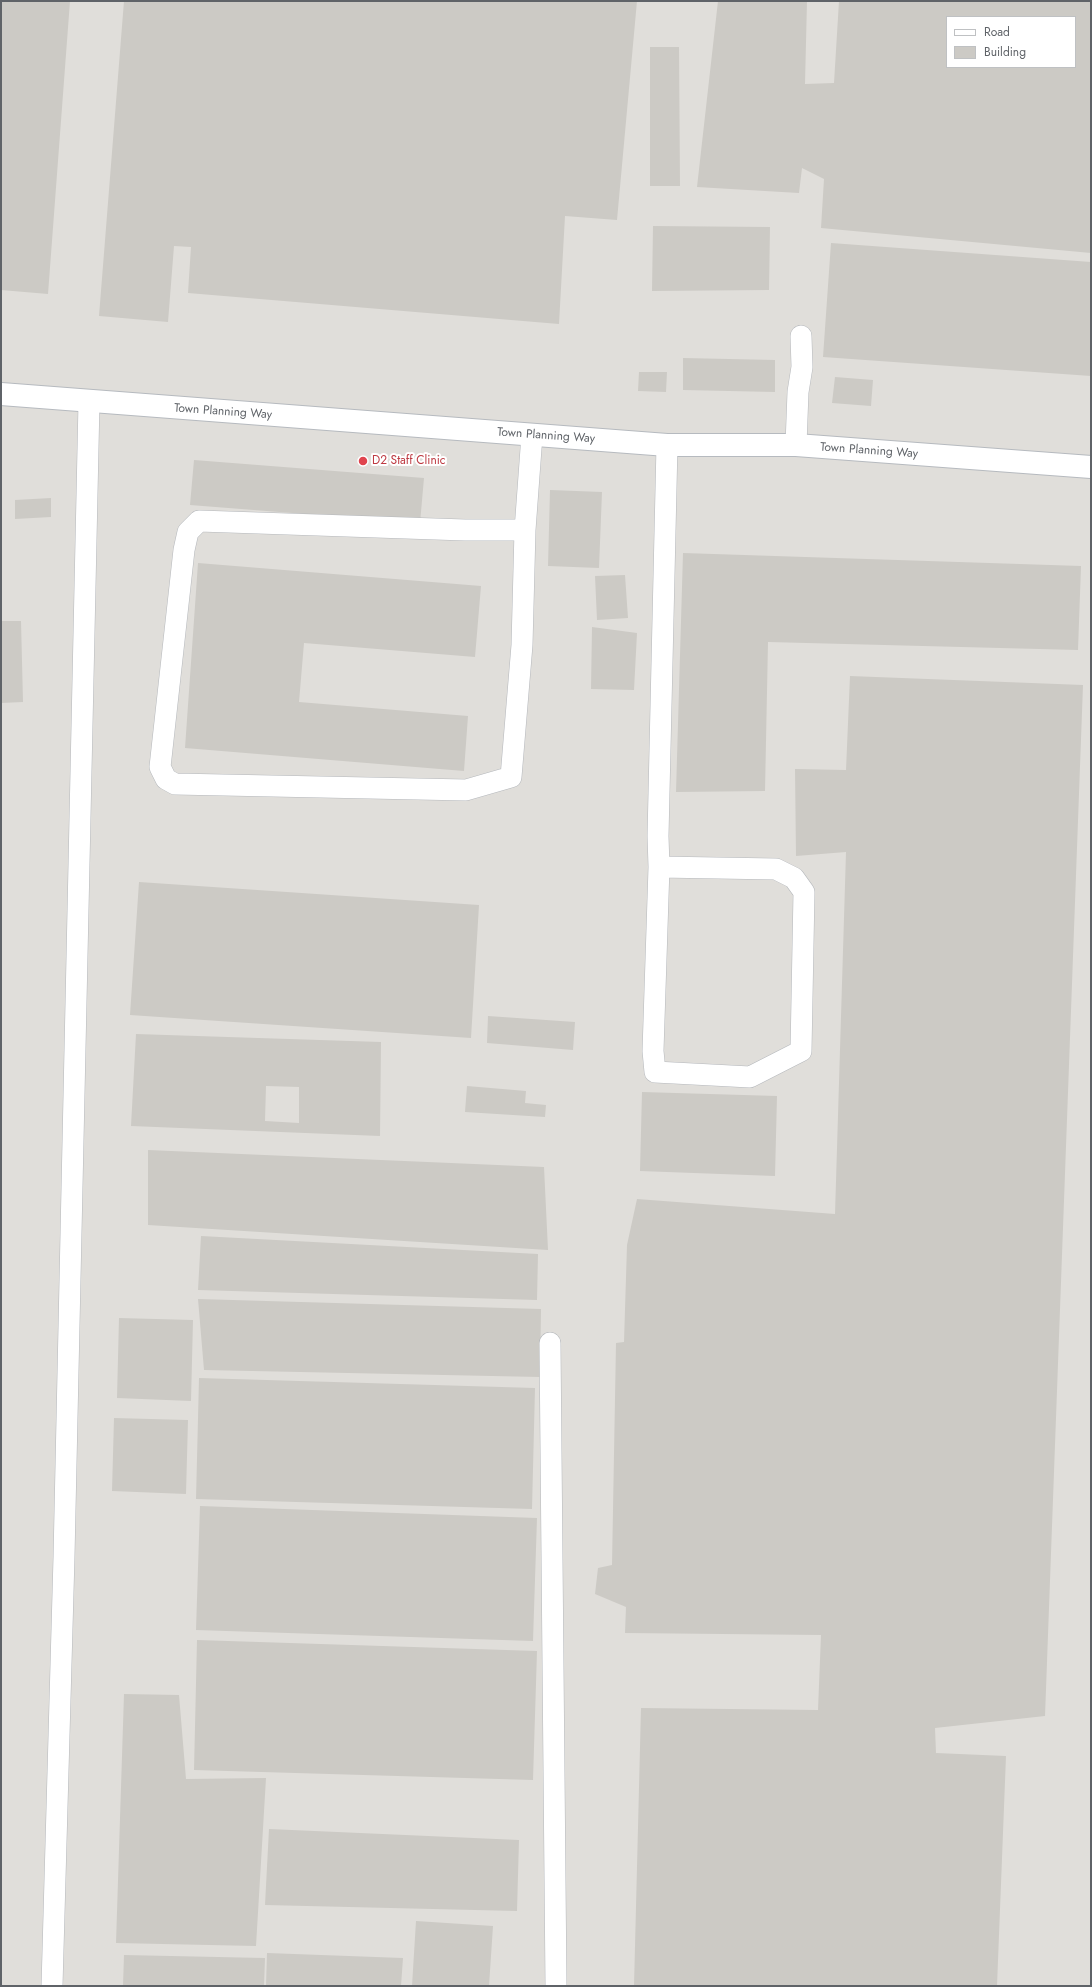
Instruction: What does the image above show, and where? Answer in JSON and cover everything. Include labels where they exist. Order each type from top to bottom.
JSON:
[{"type":"main road","name":"Town Planning Way","points":[[1,394],[89,402],[667,445],[796,445],[1091,468]]},
{"type":"lane","points":[[796,445],[798,392],[802,367],[801,336]]},
{"type":"lane","points":[[52,1986],[64,1549],[89,402]]},
{"type":"lane","points":[[526,530],[465,530],[199,521],[188,532],[184,550],[160,767],[166,779],[176,784],[466,790],[511,777],[522,645],[526,530],[532,435]]},
{"type":"lane","points":[[659,867],[776,869],[794,878],[804,892],[800,1051],[750,1077],[655,1072],[653,1051],[659,867],[658,836],[667,445]]},
{"type":"lane","points":[[550,1343],[556,1986]]},
{"type":"shaded area","points":[[1,1],[1091,1],[1091,1986],[1,1986]]},
{"type":"building","points":[[1,1],[70,1],[48,294],[1,290]]},
{"type":"building","points":[[124,1],[637,1],[617,220],[565,216],[559,324],[188,293],[191,247],[174,246],[168,322],[99,316]]},
{"type":"building","points":[[718,1],[807,1],[805,84],[834,83],[839,1],[1091,1],[1091,253],[821,228],[824,179],[802,168],[799,193],[697,187]]},
{"type":"building","points":[[650,47],[679,47],[680,186],[650,186]]},
{"type":"building","points":[[653,226],[770,227],[769,290],[652,291]]},
{"type":"building","points":[[831,243],[1091,262],[1091,376],[823,357]]},
{"type":"building","points":[[683,358],[775,360],[775,392],[683,390]]},
{"type":"building","points":[[639,372],[667,372],[666,392],[638,391]]},
{"type":"building","points":[[835,377],[873,380],[871,406],[832,403]]},
{"type":"building","points":[[194,460],[424,478],[420,523],[190,505]]},
{"type":"building","points":[[550,490],[602,492],[599,568],[548,566]]},
{"type":"building","points":[[51,498],[51,517],[15,519],[15,500]]},
{"type":"building","points":[[683,553],[1081,566],[1078,650],[768,642],[765,791],[676,792]]},
{"type":"building","points":[[198,563],[481,586],[475,657],[304,643],[299,702],[468,716],[464,771],[185,748]]},
{"type":"building","points":[[625,575],[628,618],[597,620],[595,576]]},
{"type":"building","points":[[1,621],[21,621],[23,702],[1,703]]},
{"type":"building","points":[[592,627],[637,633],[634,690],[591,689]]},
{"type":"building","points":[[850,676],[1083,685],[1045,1716],[935,1728],[936,1753],[1006,1756],[997,1986],[634,1986],[641,1708],[818,1710],[821,1635],[625,1633],[626,1607],[595,1594],[598,1568],[612,1565],[616,1343],[624,1342],[627,1245],[637,1199],[835,1214],[846,852],[796,856],[795,769],[846,770]]},
{"type":"building","points":[[139,882],[479,905],[471,1038],[130,1015]]},
{"type":"building","points":[[488,1016],[575,1022],[573,1050],[487,1043]]},
{"type":"building","points":[[136,1034],[381,1042],[380,1136],[131,1126]],"holes":[[[266,1086],[299,1087],[299,1123],[265,1121]]]},
{"type":"building","points":[[467,1086],[526,1091],[525,1103],[546,1105],[545,1117],[465,1112]]},
{"type":"building","points":[[642,1092],[777,1096],[775,1176],[640,1171]]},
{"type":"building","points":[[148,1150],[544,1167],[548,1250],[148,1225]]},
{"type":"building","points":[[201,1236],[538,1254],[537,1300],[198,1290]]},
{"type":"building","points":[[198,1299],[541,1309],[540,1377],[204,1370]]},
{"type":"building","points":[[119,1318],[193,1320],[191,1401],[117,1398]]},
{"type":"building","points":[[199,1378],[535,1388],[532,1509],[196,1499]]},
{"type":"building","points":[[114,1418],[188,1420],[186,1494],[112,1491]]},
{"type":"building","points":[[200,1506],[537,1518],[533,1641],[196,1630]]},
{"type":"building","points":[[197,1640],[537,1651],[533,1780],[194,1770]]},
{"type":"building","points":[[124,1694],[179,1695],[186,1779],[266,1778],[256,1946],[116,1943]]},
{"type":"building","points":[[269,1829],[519,1840],[517,1911],[265,1905]]},
{"type":"building","points":[[416,1921],[493,1926],[489,1986],[412,1986]]},
{"type":"building","points":[[267,1953],[403,1958],[401,1986],[266,1986]]},
{"type":"building","points":[[124,1955],[265,1958],[264,1986],[123,1986]]},
{"type":"place","name":"D2 Staff Clinic","points":[[363,461]]}]
